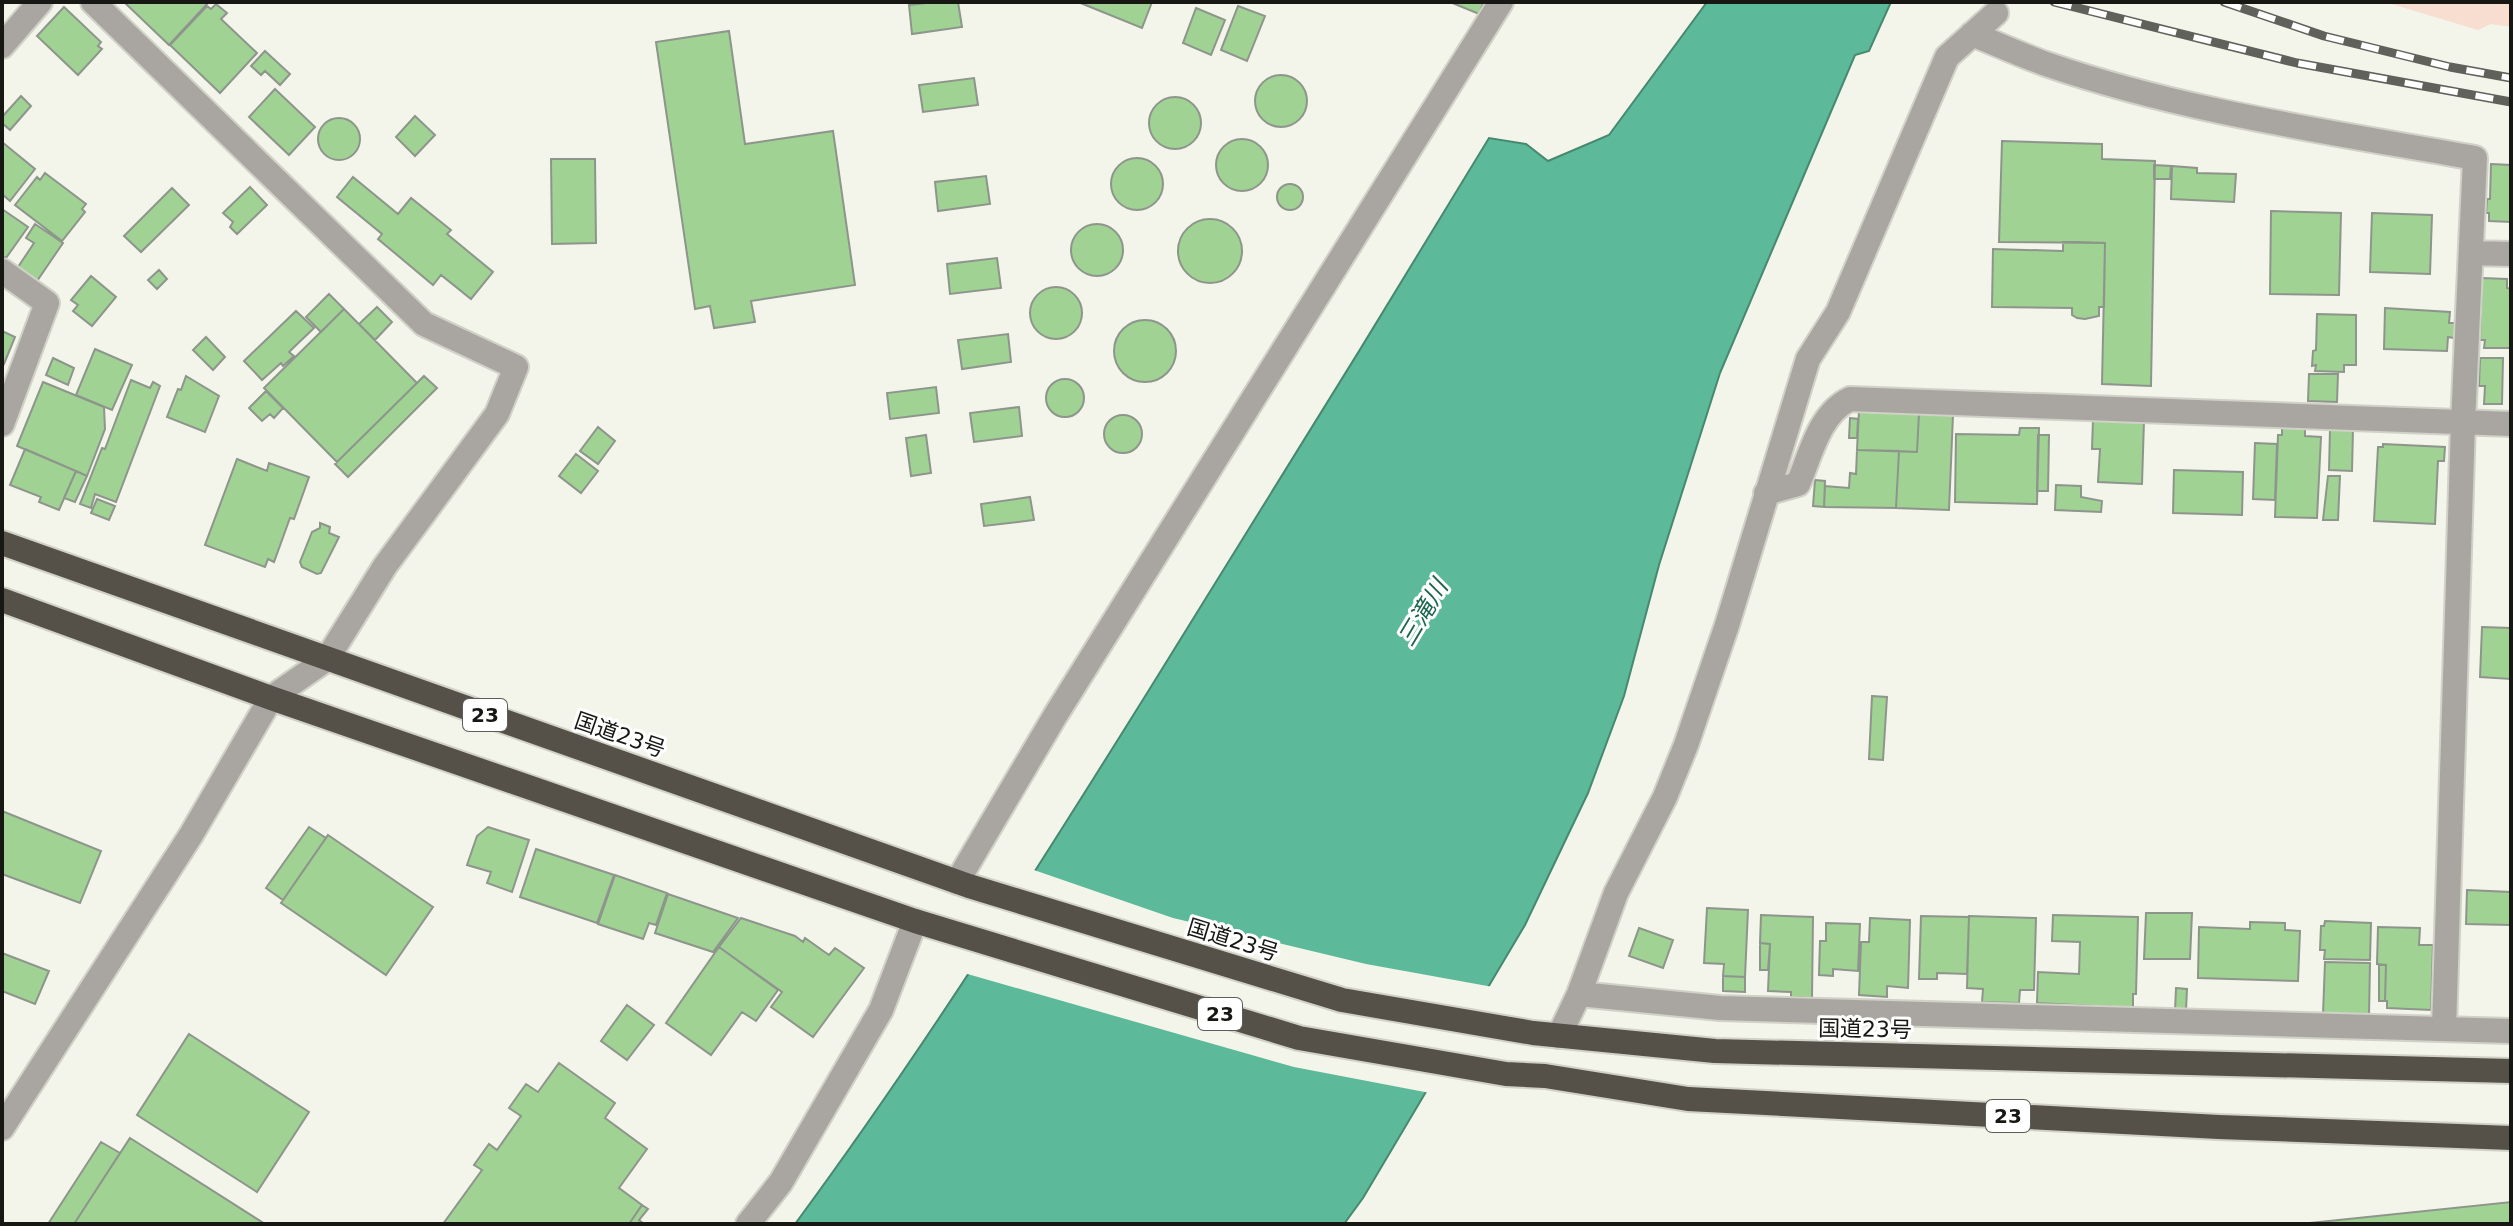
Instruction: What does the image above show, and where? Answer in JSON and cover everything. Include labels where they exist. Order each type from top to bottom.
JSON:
[{"type":"highway","name":"国道23号","points":[[2,543],[963,884],[1342,1000],[1533,1033],[1715,1051],[2511,1071]]},
{"type":"highway","name":"23","points":[[2,600],[271,698],[940,930],[1299,1038],[1506,1074],[1545,1076],[1688,1099],[2219,1127],[2511,1138]]},
{"type":"street","points":[[2,46],[40,2]]},
{"type":"street","points":[[2,1128],[191,835],[271,698],[327,659],[385,566],[497,414],[516,367],[424,324],[93,2]]},
{"type":"street","points":[[963,884],[1055,716],[1501,2]]},
{"type":"street","points":[[1559,1036],[1579,994],[1616,893],[1665,797],[1686,745],[1727,625],[1808,359],[1838,312],[1947,57],[1996,13]]},
{"type":"street","points":[[1972,34],[2044,63],[2176,101],[2310,130],[2475,158],[2463,423],[2444,1029]]},
{"type":"street","points":[[2471,253],[2511,254]]},
{"type":"street","points":[[2,271],[47,303],[2,424]]},
{"type":"street","points":[[1766,493],[1798,484],[1824,422],[1836,406],[1850,399],[2511,424]]},
{"type":"street","points":[[748,1224],[781,1182],[881,1010],[915,921]]},
{"type":"street","points":[[1579,994],[1720,1008],[2511,1031]]},
{"type":"shaded area","points":[[2385,2],[2511,2],[2511,27],[2491,24],[2478,30]]},
{"type":"water","name":"三滝川","points":[[1707,2],[1891,2],[1869,51],[1855,55],[1720,373],[1659,565],[1624,696],[1588,793],[1525,925],[1363,1198],[1344,1224],[795,1224],[888,1093],[1021,893],[1489,138],[1526,144],[1548,161],[1609,135]]},
{"type":"pier","points":[[1031,869],[1173,918],[1366,964],[1493,987],[1430,1093],[1294,1067],[964,973]]},
{"type":"building","points":[[124,2],[209,2],[169,45]]},
{"type":"building","points":[[958,2],[962,27],[912,34],[909,5]]},
{"type":"building","points":[[1078,2],[1152,2],[1142,28]]},
{"type":"building","points":[[1450,2],[1484,2],[1479,14]]},
{"type":"building","points":[[216,4],[227,13],[221,19],[257,53],[220,93],[170,45],[207,6],[211,9]]},
{"type":"building","points":[[1238,6],[1265,16],[1247,61],[1221,50]]},
{"type":"building","points":[[64,7],[101,42],[98,46],[102,49],[78,75],[37,36]]},
{"type":"building","points":[[1196,8],[1225,20],[1211,55],[1183,43]]},
{"type":"building","points":[[729,31],[745,144],[833,131],[855,285],[751,301],[755,322],[714,328],[710,306],[695,309],[656,42]]},
{"type":"building","points":[[265,51],[290,74],[280,85],[265,71],[261,75],[251,66]]},
{"type":"building","points":[[1281,75],[1299,83],[1307,101],[1299,119],[1281,127],[1263,119],[1255,101],[1263,83]]},
{"type":"building","points":[[974,78],[978,105],[923,112],[919,85]]},
{"type":"building","points":[[275,89],[315,127],[289,155],[249,117]]},
{"type":"building","points":[[21,96],[31,106],[10,130],[2,123],[2,117]]},
{"type":"building","points":[[1175,97],[1193,105],[1201,123],[1193,141],[1175,149],[1157,141],[1149,123],[1157,105]]},
{"type":"building","points":[[415,116],[435,135],[415,156],[396,137]]},
{"type":"building","points":[[339,118],[354,124],[360,139],[354,154],[339,160],[324,154],[318,139],[324,124]]},
{"type":"building","points":[[1242,139],[1260,147],[1268,165],[1260,183],[1242,191],[1224,183],[1216,165],[1224,147]]},
{"type":"building","points":[[2002,141],[2102,144],[2102,159],[2155,161],[2151,386],[2102,384],[2105,243],[1999,242]]},
{"type":"building","points":[[2,142],[35,169],[10,201],[2,194]]},
{"type":"building","points":[[1137,158],[1155,166],[1163,184],[1155,202],[1137,210],[1119,202],[1111,184],[1119,166]]},
{"type":"building","points":[[551,159],[595,159],[596,243],[552,244]]},
{"type":"building","points":[[2491,164],[2511,165],[2511,222],[2489,221],[2489,213],[2486,213],[2487,199],[2490,199]]},
{"type":"building","points":[[2154,165],[2171,166],[2170,179],[2154,179]]},
{"type":"building","points":[[2172,166],[2197,168],[2197,173],[2236,174],[2234,202],[2171,199]]},
{"type":"building","points":[[45,173],[86,204],[82,209],[85,212],[62,241],[15,205],[37,177],[40,180]]},
{"type":"building","points":[[986,176],[990,204],[938,211],[935,182]]},
{"type":"building","points":[[353,177],[398,214],[411,198],[451,230],[447,234],[493,272],[471,299],[441,275],[433,285],[378,239],[382,234],[337,197]]},
{"type":"building","points":[[1290,184],[1299,188],[1303,197],[1299,206],[1290,210],[1281,206],[1277,197],[1281,188]]},
{"type":"building","points":[[250,187],[267,205],[237,234],[230,227],[233,222],[223,213]]},
{"type":"building","points":[[172,188],[189,205],[141,252],[124,236]]},
{"type":"building","points":[[2,209],[28,227],[6,258],[2,256]]},
{"type":"building","points":[[2271,211],[2341,213],[2339,295],[2270,294]]},
{"type":"building","points":[[2372,213],[2432,215],[2430,274],[2370,272]]},
{"type":"building","points":[[1210,219],[1228,225],[1236,233],[1242,251],[1236,269],[1228,277],[1210,283],[1192,277],[1184,269],[1178,251],[1184,233],[1192,225]]},
{"type":"building","points":[[35,224],[63,243],[37,281],[18,267],[34,243],[26,238]]},
{"type":"building","points":[[1097,224],[1115,232],[1123,250],[1115,268],[1097,276],[1079,268],[1071,250],[1079,232]]},
{"type":"building","points":[[2063,242],[2105,243],[2104,307],[2099,307],[2099,316],[2077,318],[2072,315],[2072,308],[1992,307],[1993,249],[2063,251]]},
{"type":"building","points":[[997,258],[1001,288],[950,294],[947,264]]},
{"type":"building","points":[[159,270],[167,279],[157,289],[148,280]]},
{"type":"building","points":[[91,276],[116,297],[92,326],[73,311],[78,305],[71,300]]},
{"type":"building","points":[[2482,278],[2507,279],[2507,288],[2511,289],[2510,348],[2484,348],[2485,340],[2480,340]]},
{"type":"building","points":[[1056,287],[1074,295],[1082,313],[1074,331],[1056,339],[1038,331],[1030,313],[1038,295]]},
{"type":"building","points":[[329,294],[344,309],[321,332],[306,317]]},
{"type":"building","points":[[377,307],[392,322],[375,340],[359,324]]},
{"type":"building","points":[[2385,308],[2450,312],[2449,323],[2455,323],[2454,338],[2448,337],[2447,351],[2384,349]]},
{"type":"building","points":[[344,309],[417,383],[337,462],[264,388]]},
{"type":"building","points":[[296,311],[314,328],[289,352],[294,356],[262,380],[244,361]]},
{"type":"building","points":[[2317,314],[2356,315],[2356,365],[2344,365],[2344,372],[2315,371],[2316,365],[2312,366],[2313,351],[2316,350]]},
{"type":"building","points":[[1139,320],[1151,320],[1167,329],[1174,339],[1174,363],[1167,373],[1151,382],[1139,382],[1119,368],[1114,357],[1114,345],[1128,325]]},
{"type":"building","points":[[2,331],[15,337],[4,364],[2,363]]},
{"type":"building","points":[[1008,334],[1011,362],[962,369],[958,340]]},
{"type":"building","points":[[206,337],[225,357],[213,370],[193,350]]},
{"type":"building","points":[[95,349],[132,365],[112,410],[76,395]]},
{"type":"building","points":[[53,358],[74,368],[68,385],[46,375]]},
{"type":"building","points":[[2480,358],[2503,358],[2502,404],[2484,404],[2485,386],[2479,386]]},
{"type":"building","points":[[2309,374],[2338,374],[2337,402],[2308,401]]},
{"type":"building","points":[[186,376],[219,396],[205,432],[167,417]]},
{"type":"building","points":[[424,376],[437,388],[348,477],[335,464]]},
{"type":"building","points":[[1065,379],[1078,385],[1084,398],[1078,411],[1065,417],[1052,411],[1046,398],[1052,385]]},
{"type":"building","points":[[131,380],[150,388],[153,382],[160,386],[116,502],[95,494],[91,508],[80,504]]},
{"type":"building","points":[[43,382],[104,407],[105,429],[87,476],[17,446]]},
{"type":"building","points":[[936,387],[939,413],[890,419],[887,393]]},
{"type":"building","points":[[266,391],[283,408],[274,418],[270,414],[262,421],[249,408]]},
{"type":"building","points":[[1019,407],[1022,436],[974,442],[970,413]]},
{"type":"building","points":[[1859,410],[1919,413],[1917,452],[1857,450]]},
{"type":"building","points":[[1919,413],[1953,415],[1949,510],[1896,508],[1899,451],[1917,452]]},
{"type":"building","points":[[1123,415],[1136,421],[1142,434],[1136,447],[1123,453],[1110,447],[1104,434],[1110,421]]},
{"type":"building","points":[[1850,418],[1858,419],[1857,438],[1849,438]]},
{"type":"building","points":[[2093,419],[2144,421],[2142,484],[2098,482],[2100,449],[2092,449]]},
{"type":"building","points":[[2282,423],[2305,423],[2305,436],[2321,437],[2317,518],[2275,517],[2278,435],[2282,435]]},
{"type":"building","points":[[598,427],[615,441],[598,464],[580,451]]},
{"type":"building","points":[[2020,428],[2039,428],[2037,504],[1955,502],[1956,434],[2019,435]]},
{"type":"building","points":[[2330,428],[2353,429],[2352,471],[2329,470]]},
{"type":"building","points":[[926,435],[931,473],[911,476],[906,438]]},
{"type":"building","points":[[2038,435],[2049,435],[2048,491],[2037,491]]},
{"type":"building","points":[[2255,443],[2277,444],[2275,500],[2253,499]]},
{"type":"building","points":[[2383,444],[2445,447],[2444,461],[2438,461],[2435,524],[2374,521],[2378,447],[2383,447]]},
{"type":"building","points":[[25,449],[76,471],[59,510],[39,502],[41,497],[10,485]]},
{"type":"building","points":[[1857,450],[1899,451],[1896,508],[1824,507],[1825,486],[1849,488],[1850,473],[1856,474]]},
{"type":"building","points":[[576,454],[598,471],[581,493],[559,476]]},
{"type":"building","points":[[237,459],[267,471],[269,463],[309,477],[274,562],[268,559],[265,567],[205,545]]},
{"type":"building","points":[[2174,470],[2243,472],[2242,515],[2173,513]]},
{"type":"building","points":[[76,471],[87,476],[75,502],[64,498]]},
{"type":"building","points":[[2328,476],[2340,476],[2338,520],[2323,520]]},
{"type":"building","points":[[1815,480],[1825,481],[1824,507],[1813,506]]},
{"type":"building","points":[[2056,485],[2081,486],[2081,497],[2102,501],[2101,512],[2055,510]]},
{"type":"building","points":[[1030,497],[1034,520],[984,526],[981,504]]},
{"type":"building","points":[[97,499],[115,506],[109,520],[91,513]]},
{"type":"building","points":[[320,523],[330,527],[329,533],[339,537],[321,573],[317,574],[302,567],[300,562],[312,532],[320,528]]},
{"type":"building","points":[[2482,627],[2511,628],[2511,679],[2480,677]]},
{"type":"building","points":[[1872,696],[1887,697],[1883,760],[1869,759]]},
{"type":"building","points":[[2,811],[101,851],[80,903],[2,874]]},
{"type":"building","points":[[309,827],[326,838],[283,900],[266,888]]},
{"type":"building","points":[[488,827],[529,840],[512,892],[487,883],[491,872],[467,865],[477,836]]},
{"type":"building","points":[[328,835],[433,907],[386,975],[281,903]]},
{"type":"building","points":[[536,849],[614,875],[597,923],[520,897]]},
{"type":"building","points":[[615,875],[667,893],[656,925],[649,923],[643,939],[598,924]]},
{"type":"building","points":[[2467,890],[2511,892],[2511,925],[2466,924]]},
{"type":"building","points":[[668,894],[738,918],[713,952],[655,933]]},
{"type":"building","points":[[1707,908],[1748,910],[1745,977],[1723,976],[1724,964],[1704,963]]},
{"type":"building","points":[[2146,913],[2192,913],[2190,959],[2144,959]]},
{"type":"building","points":[[1761,915],[1813,917],[1812,998],[1791,997],[1791,992],[1768,991],[1770,944],[1760,943]]},
{"type":"building","points":[[2053,915],[2138,917],[2133,1008],[2037,1003],[2038,972],[2079,974],[2080,942],[2052,941]]},
{"type":"building","points":[[1921,916],[1969,917],[1967,974],[1937,973],[1937,979],[1919,979]]},
{"type":"building","points":[[1969,916],[2036,918],[2034,990],[2020,990],[2019,1003],[1982,1002],[1983,989],[1967,988]]},
{"type":"building","points":[[741,918],[795,936],[803,942],[805,938],[829,955],[835,948],[864,968],[813,1037],[771,1007],[782,992],[719,947]]},
{"type":"building","points":[[1870,918],[1910,920],[1908,988],[1887,986],[1887,997],[1859,995],[1861,942],[1869,942]]},
{"type":"building","points":[[2325,921],[2371,923],[2370,960],[2324,959],[2325,950],[2320,950],[2321,926]]},
{"type":"building","points":[[2250,922],[2285,923],[2285,930],[2300,931],[2298,981],[2198,978],[2199,927],[2250,929]]},
{"type":"building","points":[[1826,923],[1860,924],[1858,971],[1833,969],[1833,976],[1819,975],[1820,941],[1826,941]]},
{"type":"building","points":[[2378,927],[2420,928],[2419,945],[2433,945],[2431,1010],[2387,1008],[2386,965],[2377,964]]},
{"type":"building","points":[[1639,928],[1673,940],[1663,968],[1629,956]]},
{"type":"building","points":[[1760,943],[1770,944],[1768,970],[1760,970]]},
{"type":"building","points":[[719,947],[778,990],[756,1021],[742,1012],[711,1055],[666,1023]]},
{"type":"building","points":[[2,953],[49,971],[35,1004],[2,991]]},
{"type":"building","points":[[2325,962],[2370,963],[2369,1016],[2323,1014]]},
{"type":"building","points":[[2379,965],[2386,965],[2385,1001],[2379,1001]]},
{"type":"building","points":[[1723,976],[1745,977],[1745,992],[1723,991]]},
{"type":"building","points":[[2176,988],[2187,989],[2186,1011],[2175,1011]]},
{"type":"building","points":[[627,1005],[654,1025],[627,1060],[601,1041]]},
{"type":"building","points":[[189,1034],[309,1112],[257,1192],[137,1115]]},
{"type":"building","points":[[559,1063],[615,1103],[605,1118],[647,1149],[619,1188],[642,1205],[629,1224],[443,1224],[482,1170],[474,1165],[489,1144],[497,1150],[521,1116],[509,1108],[526,1084],[538,1092]]},
{"type":"building","points":[[130,1138],[265,1224],[74,1224]]},
{"type":"building","points":[[101,1142],[120,1153],[74,1224],[48,1224]]},
{"type":"building","points":[[2511,1202],[2511,1224],[2300,1224]]},
{"type":"building","points":[[642,1205],[648,1209],[639,1220],[644,1224],[629,1224]]},
{"type":"railway","points":[[2054,2],[2297,63],[2511,102]]},
{"type":"railway","points":[[2224,2],[2324,36],[2450,67],[2511,78]]}]
